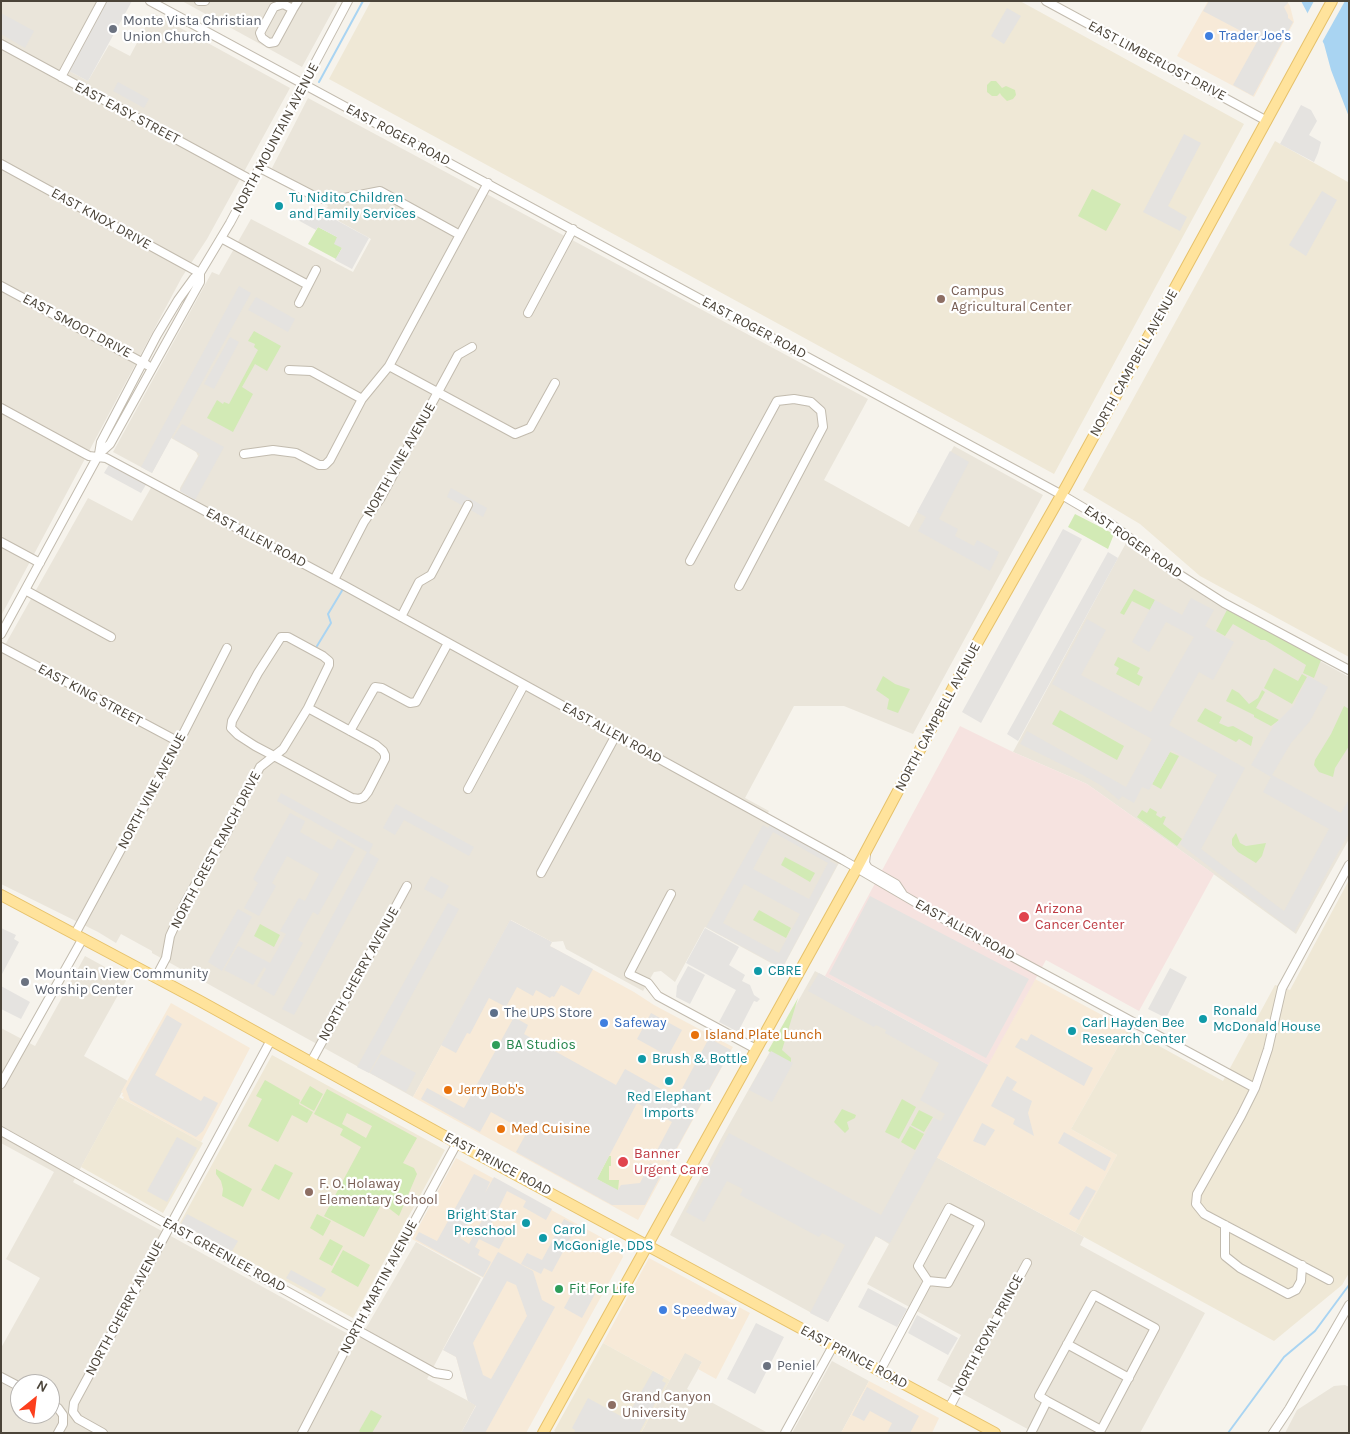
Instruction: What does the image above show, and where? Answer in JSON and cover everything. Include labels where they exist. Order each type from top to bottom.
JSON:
[{"type":"main road","name":"NORTH CAMPBELL AVENUE","points":[[543,1432],[857,868],[971,654],[1062,495],[1332,1]]},
{"type":"main road","name":"EAST PRINCE ROAD","points":[[1,895],[156,976],[457,1142],[995,1433]]},
{"type":"street","points":[[61,77],[102,1]]},
{"type":"street","name":"EAST ROGER ROAD","points":[[150,1],[1062,495],[1111,524],[1174,571],[1224,603],[1349,670]]},
{"type":"street","points":[[199,1],[205,1]]},
{"type":"street","points":[[293,10],[283,4],[274,8],[260,33],[262,38],[269,42],[275,42],[293,10],[298,1]]},
{"type":"street","name":"NORTH MOUNTAIN AVENUE","points":[[1,634],[98,456],[101,442],[143,362],[178,300],[200,273],[221,238],[348,1]]},
{"type":"street","points":[[1061,9],[1064,1]]},
{"type":"street","name":"EAST LIMBERLOST DRIVE","points":[[1050,2],[1267,121]]},
{"type":"street","name":"EAST EASY STREET","points":[[1,44],[253,180]]},
{"type":"street","name":"EAST KNOX DRIVE","points":[[1,164],[200,273]]},
{"type":"street","points":[[260,168],[320,199],[339,199],[380,191],[460,235]]},
{"type":"street","points":[[244,454],[273,450],[296,453],[319,465],[325,464],[330,460],[362,399],[389,366],[488,183]]},
{"type":"street","points":[[528,313],[573,229]]},
{"type":"street","points":[[221,238],[308,286]]},
{"type":"street","points":[[299,303],[316,270]]},
{"type":"street","name":"NORTH MOUNTAIN AVENUE","points":[[98,456],[110,444],[200,282],[200,273]]},
{"type":"street","name":"EAST SMOOT DRIVE","points":[[1,286],[152,368]]},
{"type":"street","name":"NORTH VINE AVENUE","points":[[334,580],[364,522],[380,499],[458,355],[472,347]]},
{"type":"street","points":[[389,366],[515,434],[530,428],[555,383]]},
{"type":"street","points":[[289,370],[310,371],[362,399]]},
{"type":"street","points":[[128,390],[137,395]]},
{"type":"street","points":[[690,561],[777,401],[794,399],[811,402],[821,411],[823,427],[739,586]]},
{"type":"street","name":"EAST ALLEN ROAD","points":[[1,408],[89,456],[106,458],[334,580],[857,868],[961,929],[1255,1088]]},
{"type":"street","points":[[401,617],[419,582],[431,575],[468,505]]},
{"type":"street","points":[[1,542],[40,563]]},
{"type":"street","points":[[25,590],[111,637]]},
{"type":"street","name":"NORTH CREST RANCH DRIVE","points":[[156,976],[166,958],[170,936],[185,903],[212,855],[221,844],[260,767],[283,749],[308,708],[327,671],[329,661],[288,637],[281,637],[258,673],[231,724],[234,732],[274,756]]},
{"type":"street","points":[[350,731],[375,687],[382,688],[410,703],[416,702],[448,643]]},
{"type":"street","name":"EAST KING STREET","points":[[1,648],[179,742]]},
{"type":"street","name":"NORTH VINE AVENUE","points":[[1,1084],[227,648]]},
{"type":"street","points":[[468,789],[524,685]]},
{"type":"street","points":[[274,756],[352,798],[359,799],[368,792],[385,759],[385,755],[379,747],[308,708]]},
{"type":"street","points":[[541,873],[616,735]]},
{"type":"street","points":[[868,848],[865,863],[868,868],[896,884],[902,893]]},
{"type":"street","points":[[1330,1280],[1204,1214],[1196,1204],[1197,1194],[1255,1088],[1268,1049],[1282,988],[1349,865]]},
{"type":"street","name":"NORTH CHERRY AVENUE","points":[[311,1062],[407,886]]},
{"type":"street","points":[[671,894],[629,974],[648,983],[658,996],[756,1049]]},
{"type":"street","name":"NORTH CHERRY AVENUE","points":[[103,1433],[78,1420],[73,1412],[74,1403],[271,1040]]},
{"type":"street","name":"EAST GREENLEE ROAD","points":[[1,1131],[435,1372],[448,1374]]},
{"type":"street","name":"NORTH MARTIN AVENUE","points":[[302,1433],[356,1328],[457,1142]]},
{"type":"street","points":[[949,1208],[980,1224],[948,1283],[928,1281],[918,1266],[949,1208]]},
{"type":"street","points":[[1226,1225],[1225,1256],[1240,1268],[1288,1294],[1296,1290],[1301,1281],[1302,1265]]},
{"type":"street","name":"NORTH ROYAL PRINCE","points":[[949,1408],[1027,1263]]},
{"type":"street","points":[[880,1371],[928,1281]]},
{"type":"street","points":[[1094,1295],[1155,1328],[1129,1378],[1101,1430],[1039,1396],[1094,1295]]},
{"type":"street","points":[[1273,1433],[1289,1409],[1349,1305]]},
{"type":"street","points":[[1067,1344],[1129,1378]]},
{"type":"street","points":[[785,1433],[832,1346]]},
{"type":"street","points":[[1031,1433],[1048,1401]]},
{"type":"street","points":[[58,1433],[63,1416],[60,1411]]},
{"type":"shaded area","points":[[1,1],[98,1],[62,67],[88,81],[109,45],[130,56],[153,13],[290,88],[207,239],[182,277],[1,616]]},
{"type":"shaded area","points":[[105,1],[132,1],[88,81],[67,70]]},
{"type":"shaded area","points":[[182,1],[338,1],[302,67]]},
{"type":"shaded area","name":"Campus Agricultural Center","points":[[371,1],[1020,1],[1244,124],[1054,474],[329,79]]},
{"type":"shaded area","points":[[1208,1],[1287,1],[1290,6],[1294,22],[1254,97],[1177,56]]},
{"type":"shaded area","points":[[1209,1],[1287,1],[1288,3],[1284,7],[1288,18],[1293,22],[1253,96],[1233,85],[1258,40],[1203,11]]},
{"type":"shaded area","points":[[1007,8],[1021,16],[1004,44],[991,36]]},
{"type":"shaded area","points":[[1,13],[34,31],[25,48],[1,34]]},
{"type":"shaded area","points":[[118,82],[149,99],[144,108],[113,91]]},
{"type":"shaded area","points":[[308,98],[868,399],[824,480],[909,527],[954,446],[1043,495],[913,734],[844,706],[794,706],[745,798],[769,811],[765,819],[840,861],[782,969],[705,927],[675,982],[661,971],[654,972],[643,991],[566,949],[563,941],[552,942],[511,920],[413,1097],[121,934],[116,943],[98,932],[1,884],[1,652],[88,498],[132,521],[152,486],[192,507],[196,500],[180,491],[180,488],[198,456],[196,452],[171,438],[152,473],[113,452],[212,272],[219,275],[251,219],[353,272],[371,239],[324,213],[328,206],[279,175],[272,168]]},
{"type":"shaded area","points":[[1301,105],[1311,110],[1317,121],[1309,135],[1321,142],[1314,162],[1280,144]]},
{"type":"shaded area","points":[[1184,134],[1201,143],[1168,206],[1187,217],[1180,231],[1143,212]]},
{"type":"shaded area","points":[[1275,141],[1349,184],[1349,657],[1200,576],[1140,524],[1083,490]]},
{"type":"shaded area","points":[[1322,191],[1337,200],[1306,256],[1289,245]]},
{"type":"shaded area","points":[[312,207],[369,238],[352,269],[335,260],[342,248],[334,244],[337,237],[318,227],[316,230],[296,219],[301,209],[308,213]]},
{"type":"shaded area","points":[[239,286],[251,293],[152,473],[141,467]]},
{"type":"shaded area","points":[[256,297],[295,319],[288,332],[248,310]]},
{"type":"shaded area","points":[[230,337],[239,342],[214,389],[204,384]]},
{"type":"shaded area","points":[[182,424],[224,447],[195,500],[180,491],[200,454],[173,438]]},
{"type":"shaded area","points":[[950,451],[969,462],[939,519],[958,529],[955,536],[974,546],[977,540],[999,552],[990,571],[918,531],[926,517],[917,512]]},
{"type":"shaded area","points":[[110,463],[147,483],[141,493],[104,473]]},
{"type":"shaded area","points":[[451,488],[487,508],[483,517],[447,497]]},
{"type":"shaded area","points":[[1063,529],[1082,539],[981,723],[962,712]]},
{"type":"shaded area","points":[[1126,543],[1216,604],[1349,677],[1349,839],[1296,934],[1087,784],[1013,752]]},
{"type":"shaded area","points":[[1108,552],[1118,558],[1018,741],[1007,734]]},
{"type":"shaded area","points":[[1191,598],[1214,610],[1205,626],[1234,642],[1213,680],[1199,672],[1169,725],[1245,768],[1201,849],[1284,911],[1329,829],[1263,792],[1271,777],[1251,765],[1274,725],[1294,705],[1308,676],[1328,687],[1310,721],[1291,743],[1272,775],[1341,813],[1349,799],[1349,833],[1294,932],[1180,844],[1217,775],[1171,750],[1149,790],[1142,787],[1134,803],[1122,796],[1119,800],[1102,786],[1020,744],[1027,731],[1126,787],[1152,739],[1052,684],[1087,619],[1106,630],[1081,675],[1151,712],[1194,637],[1166,622],[1149,652],[1132,642],[1155,600],[1182,615]]},
{"type":"shaded area","name":"Arizona Cancer Center","points":[[960,726],[1013,752],[1087,784],[1214,874],[1139,1011],[1046,960],[988,1065],[825,976]]},
{"type":"shaded area","points":[[281,793],[373,844],[369,853],[379,859],[294,1015],[282,1009],[367,852],[277,801]]},
{"type":"shaded area","points":[[396,804],[474,847],[469,856],[404,820],[395,835],[383,828]]},
{"type":"shaded area","points":[[290,813],[305,821],[300,832],[332,850],[338,839],[355,849],[318,915],[313,912],[304,928],[298,940],[303,943],[274,996],[257,986],[266,969],[264,967],[253,985],[224,970],[238,946],[270,963],[286,934],[280,931],[299,898],[305,901],[319,874],[287,856],[272,883],[276,886],[259,916],[244,908],[258,883],[253,879]]},
{"type":"shaded area","points":[[771,823],[832,856],[830,861],[837,865],[782,968],[706,927],[763,825],[768,828]],"holes":[[[773,832],[828,863],[809,899],[753,869]],[[744,884],[800,914],[779,953],[723,923]]]},
{"type":"shaded area","points":[[431,876],[449,886],[442,899],[424,889]]},
{"type":"shaded area","points":[[1349,880],[1349,1273],[1342,1285],[1274,1341],[1075,1232],[1117,1155],[1071,1129],[1128,1029],[1223,1081],[1275,985],[1290,990]]},
{"type":"shaded area","points":[[870,896],[1029,979],[986,1058],[829,974]]},
{"type":"shaded area","points":[[448,903],[459,909],[369,1073],[357,1067]]},
{"type":"shaded area","points":[[238,909],[252,917],[222,971],[208,962]]},
{"type":"shaded area","points":[[510,920],[552,942],[550,946],[733,1047],[638,1220],[413,1097]]},
{"type":"shaded area","points":[[510,920],[552,942],[550,946],[593,969],[579,995],[561,985],[554,997],[550,998],[536,990],[533,996],[517,987],[506,1007],[489,998],[470,1034],[467,1033],[456,1053],[441,1045]]},
{"type":"shaded area","points":[[1,928],[16,935],[14,939],[19,942],[1,976]]},
{"type":"shaded area","points":[[705,928],[739,947],[729,965],[745,975],[742,981],[750,985],[754,995],[760,999],[757,1002],[754,1001],[738,1032],[719,1022],[736,990],[686,963]]},
{"type":"shaded area","points":[[85,956],[127,979],[84,1056],[128,1081],[73,1182],[359,1340],[416,1242],[481,1278],[427,1379],[476,1405],[461,1433],[1,1433],[1,1348],[40,1278],[6,1259],[54,1172],[1,1143],[1,1028],[35,1046]]},
{"type":"shaded area","points":[[688,966],[705,975],[690,1004],[676,997],[677,986]]},
{"type":"shaded area","points":[[1170,968],[1187,977],[1166,1018],[1148,1009]]},
{"type":"shaded area","points":[[815,971],[988,1065],[936,1157],[1084,1237],[1080,1245],[1205,1313],[1140,1433],[1035,1433],[937,1380],[961,1335],[867,1284],[889,1244],[876,1236],[828,1322],[670,1235],[721,1139]]},
{"type":"shaded area","points":[[819,973],[988,1065],[890,1243],[875,1236],[828,1322],[810,1313],[845,1245],[822,1233],[819,1237],[740,1195],[743,1189],[727,1181],[704,1222],[686,1212],[729,1133],[881,1215],[934,1118],[941,1121],[945,1114],[920,1100],[939,1063],[885,1033],[886,1030],[876,1025],[874,1027],[808,991]]},
{"type":"shaded area","name":"Carl Hayden Bee Research Center","points":[[1035,979],[1128,1029],[1071,1129],[1117,1155],[1075,1232],[936,1157]]},
{"type":"shaded area","points":[[1,986],[30,1002],[21,1019],[1,1009]]},
{"type":"shaded area","points":[[171,1003],[250,1048],[201,1142],[123,1099],[123,1093],[121,1092]]},
{"type":"shaded area","points":[[651,1013],[682,1030],[668,1056],[637,1039]]},
{"type":"shaded area","points":[[167,1015],[182,1024],[155,1075],[201,1101],[204,1096],[218,1103],[203,1131],[196,1137],[130,1100],[126,1089]]},
{"type":"shaded area","points":[[514,1017],[528,1025],[524,1034],[616,1085],[625,1069],[677,1098],[709,1038],[731,1050],[669,1162],[655,1154],[672,1122],[637,1103],[597,1179],[618,1190],[621,1185],[640,1183],[650,1163],[663,1171],[645,1205],[612,1205],[516,1152],[527,1132],[491,1112],[480,1132],[421,1099],[427,1088],[464,1108]]},
{"type":"shaded area","points":[[1031,1034],[1093,1068],[1084,1086],[1015,1047],[1021,1038],[1027,1041]]},
{"type":"shaded area","points":[[771,1051],[793,1063],[772,1102],[749,1090]]},
{"type":"shaded area","points":[[381,1054],[416,1073],[406,1092],[370,1073]]},
{"type":"shaded area","name":"F. O. Holaway Elementary School","points":[[272,1055],[445,1150],[353,1318],[180,1223]]},
{"type":"shaded area","points":[[1007,1076],[1017,1082],[1012,1090],[1032,1101],[1028,1113],[1034,1136],[1013,1124],[1015,1119],[991,1106]]},
{"type":"shaded area","points":[[119,1097],[203,1143],[163,1213],[81,1167]]},
{"type":"shaded area","points":[[982,1123],[995,1130],[985,1146],[973,1141]]},
{"type":"shaded area","points":[[1064,1132],[1111,1158],[1105,1171],[1058,1143]]},
{"type":"shaded area","points":[[177,1137],[197,1148],[167,1202],[147,1191]]},
{"type":"shaded area","points":[[456,1158],[621,1248],[623,1257],[526,1433],[461,1433],[476,1406],[468,1401],[456,1357],[443,1350],[484,1278],[412,1239]]},
{"type":"shaded area","points":[[474,1174],[490,1182],[485,1193],[494,1177],[552,1209],[546,1220],[523,1207],[526,1201],[507,1191],[491,1224],[507,1234],[499,1249],[479,1239],[475,1247],[480,1250],[478,1255],[491,1262],[483,1277],[415,1239],[419,1232],[437,1241]],"holes":[[[476,1208],[486,1213],[469,1244],[460,1238]]]},
{"type":"shaded area","points":[[1086,1186],[1096,1191],[1079,1220],[1069,1214]]},
{"type":"shaded area","points":[[187,1214],[238,1241],[232,1251],[181,1224]]},
{"type":"shaded area","points":[[564,1219],[577,1226],[552,1272],[544,1268],[541,1274],[521,1264],[527,1253],[542,1260]]},
{"type":"shaded area","points":[[498,1252],[533,1271],[542,1300],[555,1307],[485,1433],[461,1433],[476,1406],[468,1401],[456,1357],[443,1350]],"holes":[[[507,1281],[516,1285],[527,1316],[491,1379],[483,1375],[473,1343]]]},
{"type":"shaded area","points":[[649,1258],[750,1313],[716,1379],[698,1369],[702,1362],[685,1353],[670,1380],[603,1343]]},
{"type":"shaded area","points":[[291,1270],[326,1289],[321,1297],[286,1278]]},
{"type":"shaded area","points":[[577,1284],[595,1294],[582,1318],[564,1308]]},
{"type":"shaded area","points":[[868,1288],[907,1309],[897,1327],[858,1307]]},
{"type":"shaded area","points":[[917,1315],[958,1338],[948,1355],[908,1333]]},
{"type":"shaded area","points":[[756,1323],[784,1337],[755,1394],[727,1379]]},
{"type":"shaded area","name":"Grand Canyon University","points":[[603,1343],[670,1380],[641,1433],[557,1433],[554,1431]]},
{"type":"shaded area","points":[[685,1352],[702,1362],[687,1389],[768,1433],[641,1433]]},
{"type":"shaded area","points":[[832,1361],[869,1381],[841,1433],[792,1433]]},
{"type":"shaded area","points":[[653,1371],[664,1377],[662,1381],[666,1383],[639,1433],[574,1433],[575,1430],[572,1428],[588,1398],[626,1419]]},
{"type":"shaded area","points":[[869,1381],[939,1418],[932,1433],[841,1433]]},
{"type":"shaded area","points":[[1345,1385],[1349,1387],[1349,1433],[1285,1433],[1297,1410],[1334,1386]]},
{"type":"shaded area","points":[[867,1387],[919,1416],[910,1433],[887,1433],[892,1423],[870,1411],[864,1421],[852,1415]]},
{"type":"green space","points":[[991,81],[996,81],[1002,88],[1006,86],[1015,90],[1016,95],[1013,99],[1007,101],[1000,93],[997,96],[992,96],[987,92],[987,85]]},
{"type":"green space","points":[[1092,189],[1121,204],[1106,231],[1078,216]]},
{"type":"green space","points":[[318,227],[337,237],[342,248],[336,259],[308,244]]},
{"type":"green space","points":[[254,331],[281,346],[267,371],[255,364],[242,387],[253,394],[233,432],[207,418],[217,400],[223,404],[224,402],[229,404],[258,350],[254,347],[255,344],[248,341]]},
{"type":"green space","points":[[1075,514],[1114,534],[1108,549],[1068,527]]},
{"type":"green space","points":[[1134,589],[1155,600],[1150,610],[1132,601],[1124,615],[1120,613]]},
{"type":"green space","points":[[1228,608],[1321,660],[1314,678],[1303,673],[1306,665],[1265,640],[1261,640],[1233,624],[1225,636],[1216,631]]},
{"type":"green space","points":[[1118,657],[1140,668],[1137,674],[1143,677],[1139,686],[1116,674],[1119,668],[1114,665]]},
{"type":"green space","points":[[1274,668],[1298,681],[1302,674],[1307,677],[1292,704],[1264,688]]},
{"type":"green space","points":[[883,676],[895,684],[910,689],[898,713],[887,709],[889,699],[876,690]]},
{"type":"green space","points":[[1232,689],[1239,693],[1249,704],[1258,698],[1262,690],[1265,692],[1256,708],[1279,720],[1271,726],[1226,701]]},
{"type":"green space","points":[[1344,706],[1349,709],[1349,746],[1335,768],[1333,777],[1319,772],[1314,765]]},
{"type":"green space","points":[[1205,708],[1222,717],[1219,723],[1228,727],[1233,726],[1253,737],[1251,746],[1239,739],[1236,742],[1197,721]]},
{"type":"green space","points":[[1060,710],[1124,746],[1117,760],[1052,724]]},
{"type":"green space","points":[[1170,752],[1179,756],[1161,789],[1152,784]]},
{"type":"green space","points":[[1150,808],[1157,812],[1156,815],[1161,818],[1163,816],[1166,817],[1163,824],[1182,839],[1177,846],[1137,817],[1142,810],[1147,813]]},
{"type":"green space","points":[[1236,833],[1240,843],[1246,846],[1266,843],[1262,856],[1256,863],[1238,852],[1232,845],[1232,839]]},
{"type":"green space","points":[[785,857],[815,873],[810,882],[781,865]]},
{"type":"green space","points":[[759,910],[791,928],[786,938],[753,920]]},
{"type":"green space","points":[[260,924],[280,935],[274,947],[254,936]]},
{"type":"green space","points":[[798,998],[782,1050],[791,1058],[791,1063],[768,1051]]},
{"type":"green space","points":[[265,1080],[300,1100],[299,1104],[313,1112],[307,1123],[292,1115],[278,1142],[248,1126],[262,1099],[256,1096]]},
{"type":"green space","points":[[310,1086],[323,1094],[314,1111],[300,1103]]},
{"type":"green space","points":[[327,1089],[417,1138],[403,1163],[414,1168],[417,1174],[399,1216],[382,1203],[364,1237],[324,1216],[361,1147],[340,1135],[343,1129],[314,1114]],"holes":[[[347,1113],[372,1126],[366,1138],[342,1124]]]},
{"type":"green space","points":[[902,1099],[916,1107],[899,1139],[885,1132]]},
{"type":"green space","points":[[842,1109],[856,1115],[855,1118],[847,1122],[849,1129],[845,1133],[834,1122]]},
{"type":"green space","points":[[919,1110],[933,1117],[924,1132],[911,1125]]},
{"type":"green space","points":[[910,1126],[924,1134],[915,1150],[901,1142]]},
{"type":"green space","points":[[609,1156],[611,1156],[611,1166],[609,1166],[609,1180],[619,1180],[618,1191],[597,1179]]},
{"type":"green space","points":[[275,1164],[293,1173],[279,1200],[261,1190]]},
{"type":"green space","points":[[216,1169],[252,1189],[243,1207],[222,1196],[223,1189],[221,1181],[216,1174]]},
{"type":"green space","points":[[317,1214],[331,1221],[323,1236],[310,1228]]},
{"type":"green space","points":[[330,1239],[343,1246],[332,1266],[319,1259]]},
{"type":"green space","points":[[343,1250],[370,1265],[358,1287],[331,1272]]},
{"type":"green space","points":[[371,1410],[382,1416],[372,1433],[361,1433],[359,1431]]},
{"type":"water","points":[[1301,1],[1349,1],[1349,117],[1331,70],[1324,44]]},
{"type":"pier","points":[[1314,1],[1345,1],[1321,44],[1306,16]]},
{"type":"waterway","points":[[319,82],[363,1]]},
{"type":"waterway","points":[[317,646],[331,623],[328,614],[343,589]]},
{"type":"waterway","points":[[1228,1433],[1284,1357],[1315,1331],[1349,1285]]},
{"type":"place","name":"Monte Vista Christian Union Church","points":[[113,29]]},
{"type":"place","name":"Trader Joe's","points":[[1209,36]]},
{"type":"place","name":"Tu Nidito Children and Family Services","points":[[279,206]]},
{"type":"place","name":"Campus Agricultural Center","points":[[941,299]]},
{"type":"place","name":"Arizona Cancer Center","points":[[1024,917]]},
{"type":"place","name":"CBRE","points":[[758,971]]},
{"type":"place","name":"Mountain View Community Worship Center","points":[[25,982]]},
{"type":"place","name":"The UPS Store","points":[[494,1013]]},
{"type":"place","name":"Ronald McDonald House","points":[[1203,1019]]},
{"type":"place","name":"Safeway","points":[[604,1023]]},
{"type":"place","name":"Carl Hayden Bee Research Center","points":[[1072,1031]]},
{"type":"place","name":"Island Plate Lunch","points":[[695,1035]]},
{"type":"place","name":"BA Studios","points":[[496,1045]]},
{"type":"place","name":"Brush & Bottle","points":[[642,1059]]},
{"type":"place","name":"Red Elephant Imports","points":[[669,1081]]},
{"type":"place","name":"Jerry Bob's","points":[[448,1090]]},
{"type":"place","name":"Med Cuisine","points":[[501,1129]]},
{"type":"place","name":"Banner Urgent Care","points":[[623,1162]]},
{"type":"place","name":"F. O. Holaway Elementary School","points":[[309,1192]]},
{"type":"place","name":"Bright Star Preschool","points":[[526,1223]]},
{"type":"place","name":"Carol McGonigle, DDS","points":[[543,1238]]},
{"type":"place","name":"Fit For Life","points":[[559,1289]]},
{"type":"place","name":"Speedway","points":[[663,1310]]},
{"type":"place","name":"Peniel","points":[[767,1366]]},
{"type":"place","name":"Grand Canyon University","points":[[612,1405]]}]
